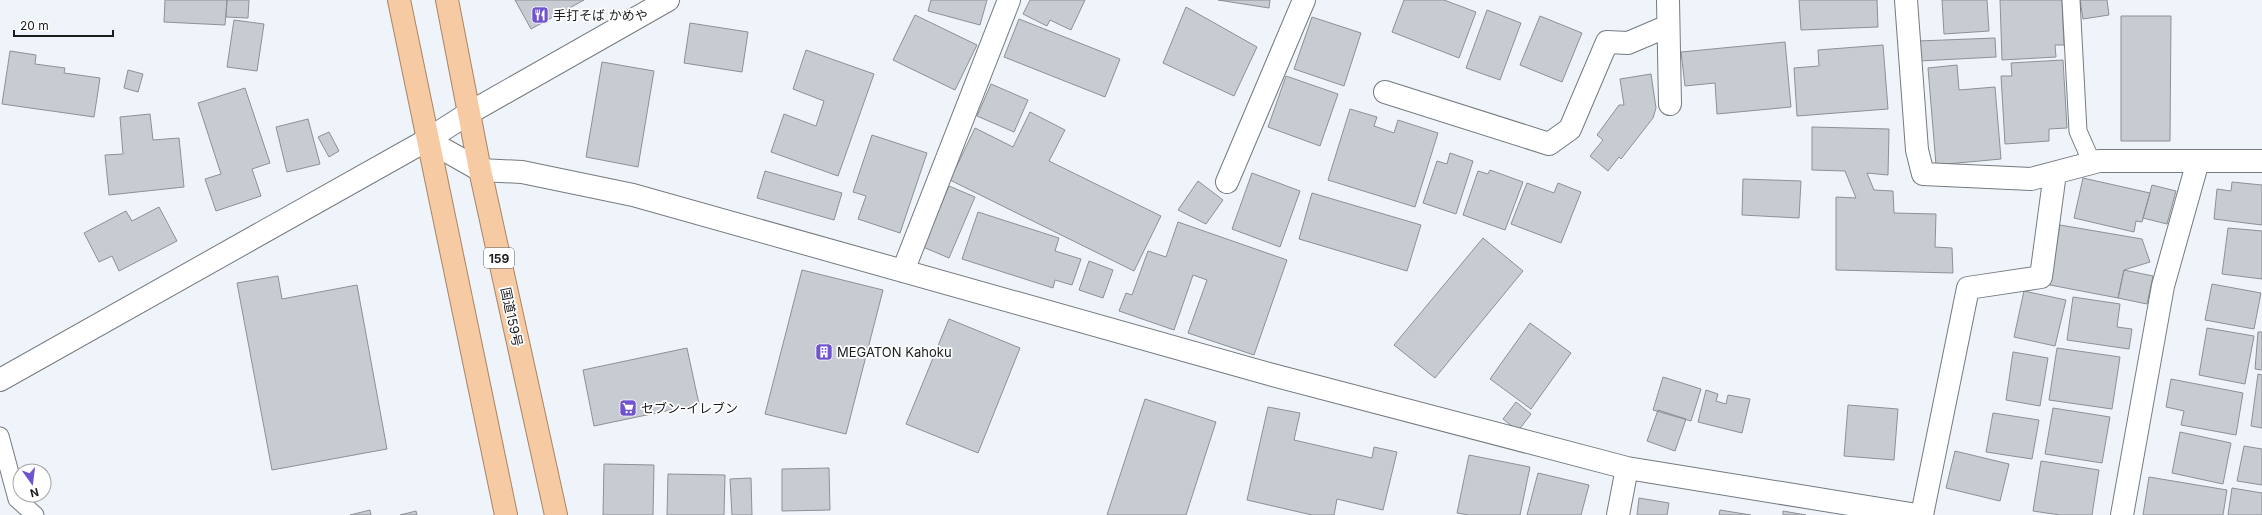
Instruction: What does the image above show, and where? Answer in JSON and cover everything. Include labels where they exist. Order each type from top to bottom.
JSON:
[{"type":"highway","points":[[399,0],[506,515]]},
{"type":"highway","name":"国道159号","points":[[447,0],[480,170],[556,515]]},
{"type":"street","points":[[0,380],[427,140],[469,113],[668,0]]},
{"type":"street","points":[[903,271],[1009,0]]},
{"type":"street","points":[[1227,182],[1304,0]]},
{"type":"street","points":[[1668,0],[1670,104]]},
{"type":"street","points":[[1906,0],[1917,150],[1923,174],[2031,178],[2092,163],[2262,161]]},
{"type":"street","points":[[1385,92],[1549,144],[1570,128],[1607,42],[1628,43],[1668,26]]},
{"type":"street","points":[[427,140],[480,170],[522,172],[633,195],[1269,374],[1627,468],[1917,515]]},
{"type":"street","points":[[2122,515],[2163,286],[2198,161]]},
{"type":"street","points":[[1922,515],[1968,288],[2041,278],[2055,173]]},
{"type":"street","points":[[1618,515],[1627,468]]},
{"type":"lane","points":[[2072,0],[2078,131],[2092,163]]},
{"type":"lane","points":[[0,436],[18,499],[35,515]]},
{"type":"building","points":[[165,0],[227,0],[225,25],[164,22]]},
{"type":"building","points":[[227,0],[249,0],[248,18],[226,17]]},
{"type":"building","name":"手打そば かめや","points":[[515,0],[584,0],[531,29]]},
{"type":"building","points":[[931,0],[987,0],[980,25],[928,11]]},
{"type":"building","points":[[1030,0],[1085,0],[1071,30],[1050,20],[1047,26],[1023,14]]},
{"type":"building","points":[[1218,0],[1270,0],[1269,8]]},
{"type":"building","points":[[1404,0],[1444,0],[1476,12],[1459,58],[1392,32]]},
{"type":"building","points":[[1799,0],[1877,0],[1878,27],[1801,30]]},
{"type":"building","points":[[1942,0],[1987,0],[1989,31],[1944,34]]},
{"type":"building","points":[[2000,0],[2062,0],[2064,45],[2055,45],[2056,57],[2002,60]]},
{"type":"building","points":[[2080,0],[2107,0],[2109,15],[2083,19]]},
{"type":"building","points":[[1186,7],[1257,47],[1234,96],[1163,63]]},
{"type":"building","points":[[1487,10],[1521,23],[1500,80],[1466,68]]},
{"type":"building","points":[[915,15],[977,45],[955,90],[893,60]]},
{"type":"building","points":[[1540,16],[1582,33],[1562,82],[1520,65]]},
{"type":"building","points":[[2121,16],[2171,16],[2170,141],[2121,141]]},
{"type":"building","points":[[1312,17],[1361,33],[1344,86],[1294,69]]},
{"type":"building","points":[[1019,19],[1120,59],[1105,97],[1004,57]]},
{"type":"building","points":[[234,20],[264,24],[257,71],[227,67]]},
{"type":"building","points":[[690,23],[748,32],[742,72],[684,63]]},
{"type":"building","points":[[1995,38],[1996,57],[1919,61],[1918,41]]},
{"type":"building","points":[[1785,42],[1791,107],[1717,114],[1715,83],[1685,86],[1681,52]]},
{"type":"building","points":[[1883,45],[1888,109],[1797,116],[1794,68],[1819,66],[1818,50]]},
{"type":"building","points":[[806,50],[874,74],[838,176],[771,152],[784,114],[816,126],[824,101],[793,89]]},
{"type":"building","points":[[10,51],[36,55],[35,64],[65,68],[64,73],[100,78],[94,117],[2,104]]},
{"type":"building","points":[[2063,60],[2067,128],[2049,129],[2049,141],[2005,144],[2001,76],[2012,76],[2011,63]]},
{"type":"building","points":[[602,62],[654,71],[638,167],[586,157]]},
{"type":"building","points":[[1957,65],[1959,90],[1995,87],[2001,159],[1936,165],[1928,68]]},
{"type":"building","points":[[128,70],[143,74],[138,92],[124,88]]},
{"type":"building","points":[[1651,74],[1656,108],[1653,118],[1621,159],[1619,157],[1608,171],[1590,156],[1603,140],[1597,135],[1619,105],[1624,105],[1620,79]]},
{"type":"building","points":[[1286,76],[1338,94],[1320,146],[1268,127]]},
{"type":"building","points":[[991,84],[1028,100],[1014,132],[977,116]]},
{"type":"building","points":[[245,88],[270,163],[252,169],[261,196],[216,211],[205,179],[221,174],[198,103]]},
{"type":"building","points":[[1350,109],[1377,117],[1374,126],[1394,133],[1398,120],[1438,133],[1415,207],[1328,180]]},
{"type":"building","points":[[1030,112],[1065,130],[1049,161],[1161,216],[1134,271],[950,180],[975,128],[1013,147]]},
{"type":"building","points":[[150,114],[153,140],[179,138],[184,187],[109,195],[105,155],[123,154],[120,117]]},
{"type":"building","points":[[308,119],[320,164],[287,172],[276,127]]},
{"type":"building","points":[[1812,127],[1889,129],[1888,175],[1867,173],[1874,190],[1893,191],[1894,213],[1936,214],[1935,247],[1952,248],[1953,273],[1836,270],[1836,197],[1856,198],[1845,171],[1812,170]]},
{"type":"building","points":[[329,132],[339,151],[329,157],[318,137]]},
{"type":"building","points":[[872,135],[927,153],[900,233],[858,219],[866,196],[853,192]]},
{"type":"building","points":[[1450,153],[1473,161],[1456,214],[1423,203],[1437,161],[1447,164]]},
{"type":"building","points":[[1490,170],[1523,182],[1505,230],[1463,215],[1478,171],[1488,174]]},
{"type":"building","points":[[765,171],[842,193],[834,220],[757,198]]},
{"type":"building","points":[[1252,173],[1300,191],[1280,247],[1232,229]]},
{"type":"building","points":[[2083,178],[2150,193],[2142,222],[2136,221],[2134,232],[2074,218]]},
{"type":"building","points":[[1743,179],[1801,181],[1799,218],[1742,215]]},
{"type":"building","points":[[1198,181],[1223,200],[1206,224],[1178,210]]},
{"type":"building","points":[[2232,182],[2262,185],[2262,225],[2214,219],[2217,189],[2231,191]]},
{"type":"building","points":[[1527,183],[1554,193],[1558,183],[1581,192],[1561,243],[1511,224]]},
{"type":"building","points":[[2152,185],[2176,191],[2167,224],[2143,218]]},
{"type":"building","points":[[949,186],[975,197],[949,258],[923,247]]},
{"type":"building","points":[[1312,193],[1421,225],[1407,271],[1299,239]]},
{"type":"building","points":[[159,207],[177,241],[119,271],[112,256],[99,262],[84,233],[126,211],[132,221]]},
{"type":"building","points":[[978,212],[1059,238],[1055,251],[1081,259],[1072,285],[1055,280],[1053,288],[962,259]]},
{"type":"building","points":[[1178,222],[1287,260],[1254,355],[1188,333],[1207,280],[1193,275],[1174,330],[1119,311],[1126,293],[1132,295],[1148,251],[1166,257]]},
{"type":"building","points":[[2060,225],[2142,239],[2150,262],[2124,270],[2118,298],[2050,285]]},
{"type":"building","points":[[2228,228],[2262,231],[2262,279],[2222,274]]},
{"type":"building","points":[[1483,238],[1523,271],[1435,378],[1394,345]]},
{"type":"building","points":[[1089,261],[1113,270],[1103,298],[1079,290]]},
{"type":"building","name":"MEGATON Kahoku","points":[[802,270],[883,290],[846,434],[765,414]]},
{"type":"building","points":[[2124,270],[2153,276],[2147,304],[2118,298]]},
{"type":"building","points":[[278,276],[282,299],[357,285],[387,449],[272,470],[237,283]]},
{"type":"building","points":[[2212,284],[2261,293],[2254,329],[2205,320]]},
{"type":"building","points":[[2024,291],[2066,300],[2055,346],[2014,337]]},
{"type":"building","points":[[2073,297],[2120,304],[2117,327],[2132,329],[2129,349],[2067,340]]},
{"type":"building","points":[[949,319],[1020,348],[978,453],[906,424]]},
{"type":"building","points":[[1530,323],[1571,353],[1531,409],[1490,379]]},
{"type":"building","points":[[2207,328],[2254,336],[2245,384],[2199,375]]},
{"type":"building","points":[[2258,332],[2262,332],[2262,370],[2255,369]]},
{"type":"building","points":[[687,348],[699,404],[594,426],[583,370]]},
{"type":"building","points":[[2057,348],[2120,357],[2112,409],[2049,400]]},
{"type":"building","points":[[2013,352],[2048,358],[2040,406],[2006,400]]},
{"type":"building","points":[[2258,374],[2262,375],[2262,428],[2251,426]]},
{"type":"building","points":[[1663,377],[1701,389],[1691,421],[1653,410]]},
{"type":"building","points":[[2171,379],[2243,393],[2236,435],[2181,425],[2184,411],[2166,407]]},
{"type":"building","points":[[1706,390],[1718,394],[1716,401],[1726,404],[1728,395],[1750,399],[1742,433],[1698,422]]},
{"type":"building","points":[[1145,399],[1216,422],[1186,515],[1107,515]]},
{"type":"building","points":[[1516,402],[1531,414],[1518,431],[1503,419]]},
{"type":"building","points":[[1848,405],[1898,409],[1894,460],[1844,456]]},
{"type":"building","points":[[1268,407],[1300,413],[1294,440],[1372,458],[1374,447],[1397,452],[1383,510],[1337,499],[1334,515],[1312,515],[1247,500]]},
{"type":"building","points":[[2053,408],[2110,417],[2102,463],[2045,454]]},
{"type":"building","points":[[1658,410],[1686,419],[1675,451],[1647,441]]},
{"type":"building","points":[[1993,413],[2039,420],[2032,459],[1986,452]]},
{"type":"building","points":[[2180,432],[2231,443],[2223,484],[2172,473]]},
{"type":"building","points":[[2244,446],[2262,449],[2262,485],[2237,481]]},
{"type":"building","points":[[1955,451],[2009,464],[2000,501],[1946,488]]},
{"type":"building","points":[[1469,455],[1530,467],[1520,515],[1469,515],[1457,513]]},
{"type":"building","points":[[2041,461],[2099,470],[2092,515],[2060,515],[2033,511]]},
{"type":"building","points":[[604,464],[654,465],[653,515],[603,515]]},
{"type":"building","points":[[829,468],[830,510],[782,511],[782,469]]},
{"type":"building","points":[[1538,473],[1589,485],[1581,515],[1527,515]]},
{"type":"building","points":[[668,474],[725,475],[724,515],[667,515]]},
{"type":"building","points":[[2149,477],[2227,490],[2223,515],[2143,515]]},
{"type":"building","points":[[751,478],[752,515],[732,515],[730,479]]},
{"type":"building","points":[[2232,488],[2262,493],[2262,515],[2228,515]]},
{"type":"building","points":[[1639,498],[1669,503],[1667,515],[1637,515]]},
{"type":"building","points":[[370,510],[371,515],[350,515]]},
{"type":"building","points":[[1720,510],[1751,515],[1719,515]]},
{"type":"building","points":[[416,511],[417,515],[400,515]]},
{"type":"building","points":[[1783,511],[1806,515],[1783,515]]},
{"type":"place","name":"手打そば かめや","points":[[540,15]]},
{"type":"place","name":"MEGATON Kahoku","points":[[824,352]]},
{"type":"place","name":"セブン-イレブン","points":[[628,408]]}]
